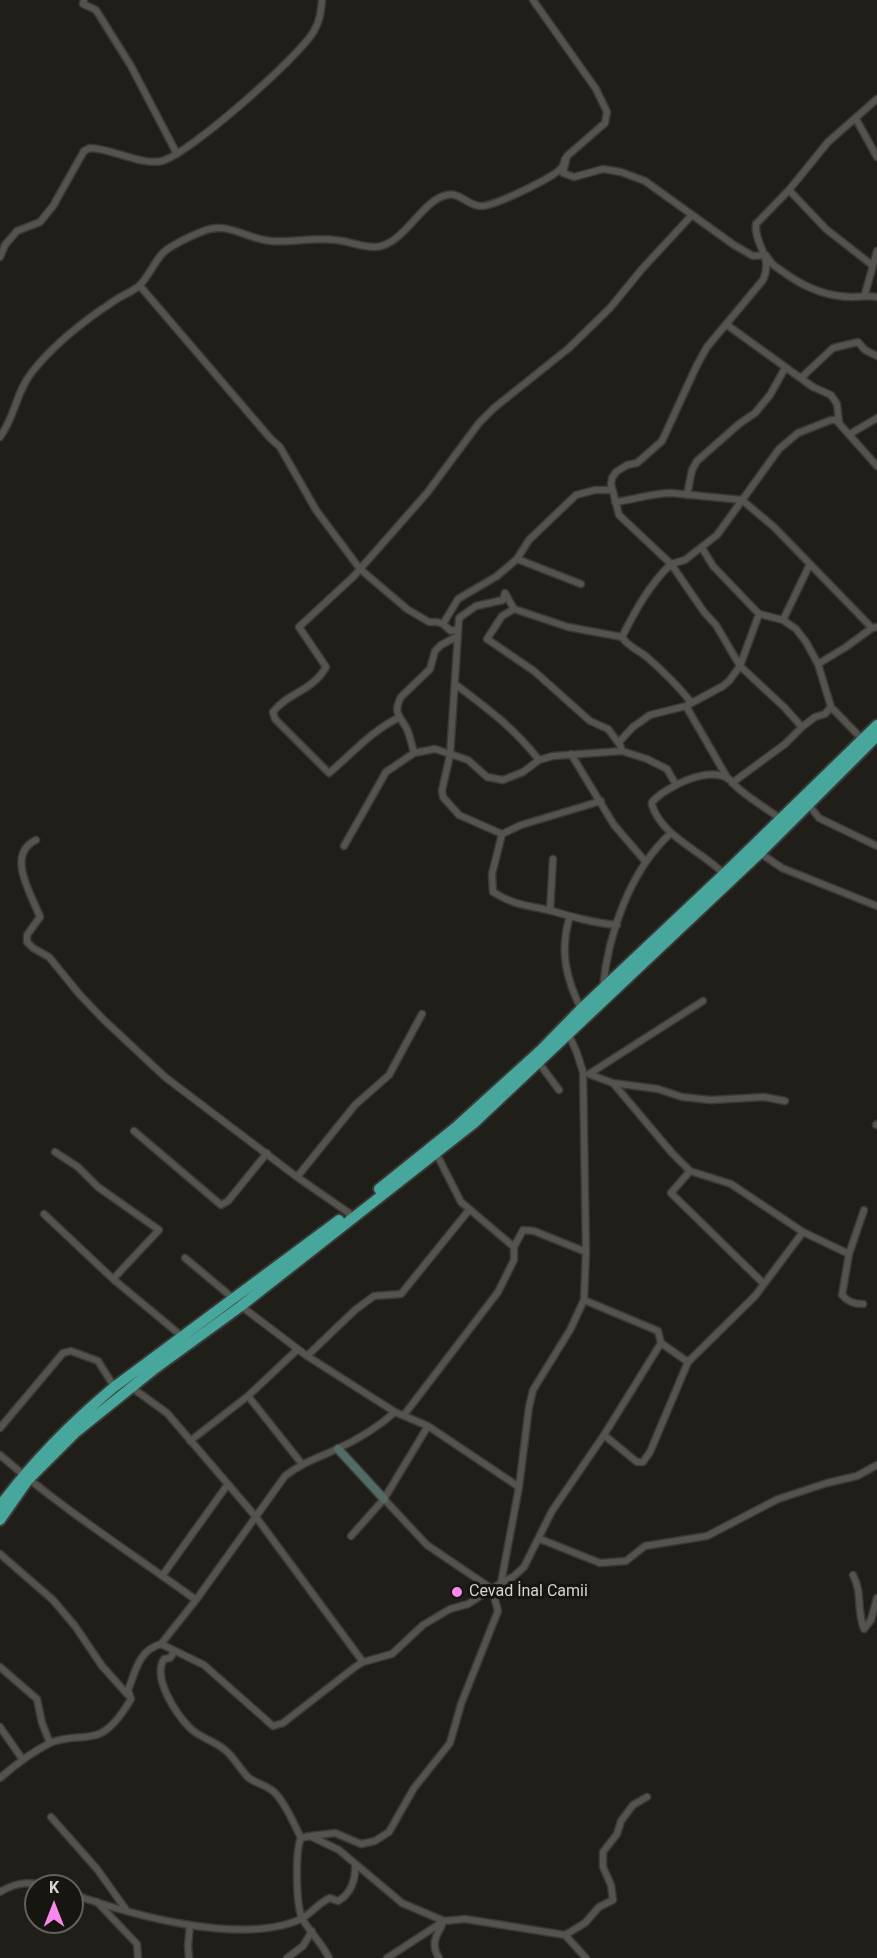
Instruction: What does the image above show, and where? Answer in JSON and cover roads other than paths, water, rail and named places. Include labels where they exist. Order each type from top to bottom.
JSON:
[{"type":"highway","points":[[349,1217],[455,1128],[760,853],[865,742],[877,725]]},
{"type":"highway","points":[[602,995],[781,819],[865,742],[877,736]]},
{"type":"highway","points":[[0,1506],[26,1477],[116,1392],[474,1123],[569,1035],[583,1012]]},
{"type":"highway","points":[[116,1392],[131,1387],[186,1340]]},
{"type":"highway","points":[[0,1520],[26,1477]]},
{"type":"street","points":[[84,0],[83,4],[96,10],[131,66],[177,154]]},
{"type":"street","points":[[0,257],[5,245],[17,231],[40,222],[54,206],[84,151],[95,148],[131,158],[160,162],[185,150],[278,70],[301,47],[320,19],[322,0]]},
{"type":"street","points":[[0,437],[7,428],[22,386],[33,370],[80,327],[113,301],[140,286],[163,252],[213,227],[225,228],[270,241],[325,239],[377,247],[394,239],[438,199],[449,194],[482,207],[539,183],[558,171],[565,159],[605,123],[607,112],[596,89],[533,0]]},
{"type":"street","points":[[877,99],[828,142],[789,190],[756,224],[757,237],[772,266],[796,281],[823,293],[856,297],[865,294],[877,297]]},
{"type":"street","points":[[856,119],[877,157]]},
{"type":"street","points":[[565,159],[563,173],[574,177],[603,169],[621,172],[645,181],[734,245],[753,256],[766,255]]},
{"type":"street","points":[[789,190],[826,230],[872,265]]},
{"type":"street","points":[[398,718],[366,738],[329,773],[276,719],[273,712],[278,705],[308,688],[321,676],[326,667],[299,627],[360,569],[428,493],[479,423],[513,391],[569,348],[603,314],[691,216]]},
{"type":"street","points":[[865,294],[877,251]]},
{"type":"street","points":[[766,255],[767,272],[763,280],[708,347],[697,365],[662,441],[637,463],[627,465],[616,472],[611,484],[619,515],[671,564],[704,612],[716,625],[740,666],[802,727]]},
{"type":"street","points":[[140,286],[280,447],[316,510],[360,569],[406,609],[429,622],[443,624],[451,631],[458,632]]},
{"type":"street","points":[[727,325],[813,387],[831,394],[837,404],[839,423]]},
{"type":"street","points":[[802,377],[833,348],[843,345],[858,342],[877,356]]},
{"type":"street","points":[[687,495],[692,470],[697,461],[755,413],[771,395],[785,368]]},
{"type":"street","points":[[850,434],[877,418]]},
{"type":"street","points":[[622,637],[645,594],[658,577],[671,564],[685,560],[717,535],[779,449],[798,433],[831,420],[839,423],[877,466]]},
{"type":"street","points":[[443,624],[458,599],[497,576],[517,559],[530,540],[576,495],[595,490],[612,490]]},
{"type":"street","points":[[615,502],[660,493],[742,500],[774,527],[875,627],[818,664]]},
{"type":"street","points":[[702,548],[713,566],[759,614],[783,620],[796,629],[818,664],[831,707],[865,742]]},
{"type":"street","points":[[517,559],[581,584]]},
{"type":"street","points":[[783,620],[810,564]]},
{"type":"street","points":[[502,834],[459,814],[443,797],[442,790],[450,755],[459,618],[476,606],[503,600],[505,593],[514,609],[568,627],[622,637]]},
{"type":"street","points":[[514,609],[502,616],[487,639],[534,671],[591,722],[608,729],[619,742],[622,751]]},
{"type":"street","points":[[619,742],[633,727],[650,715],[689,704],[723,686],[740,666],[759,614]]},
{"type":"street","points":[[414,753],[408,731],[398,718],[397,710],[401,697],[430,669],[435,651],[458,632]]},
{"type":"street","points":[[622,637],[625,643],[670,676],[689,704],[730,781]]},
{"type":"street","points":[[455,684],[508,724],[539,760]]},
{"type":"street","points":[[730,781],[785,744],[802,727],[815,717],[825,714],[831,707]]},
{"type":"street","points":[[344,846],[386,772],[414,753],[435,749],[468,760],[487,777],[503,780],[523,772],[539,760],[571,754],[622,751],[647,759],[667,769],[676,785]]},
{"type":"street","points":[[571,754],[615,825],[645,861]]},
{"type":"street","points":[[724,874],[703,855],[671,833],[654,812],[652,802],[658,796],[676,785],[705,775],[717,774],[781,819]]},
{"type":"street","points":[[502,834],[521,825],[601,801]]},
{"type":"street","points":[[808,804],[819,818],[877,846]]},
{"type":"street","points":[[602,995],[604,969],[628,893],[645,861],[671,833]]},
{"type":"street","points":[[502,834],[492,874],[493,892],[515,904],[550,910],[601,924],[617,925]]},
{"type":"street","points":[[36,840],[28,844],[23,855],[24,880],[40,916],[39,921],[27,935],[27,942],[49,957],[104,1020],[165,1077],[349,1217]]},
{"type":"street","points":[[760,853],[782,868],[877,906]]},
{"type":"street","points":[[550,910],[553,859]]},
{"type":"street","points":[[570,916],[564,934],[563,947],[568,974],[583,1012]]},
{"type":"street","points":[[591,1075],[703,1001]]},
{"type":"street","points":[[297,1177],[355,1105],[389,1075],[422,1014]]},
{"type":"street","points":[[501,1583],[519,1487],[533,1390],[570,1330],[584,1300],[586,1252],[583,1072],[578,1053],[569,1035]]},
{"type":"street","points":[[539,1063],[559,1090]]},
{"type":"street","points":[[583,1072],[613,1083],[658,1089],[682,1097],[711,1100],[764,1097],[785,1101]]},
{"type":"street","points":[[613,1083],[690,1171],[732,1184],[803,1232],[849,1254]]},
{"type":"street","points":[[134,1131],[221,1204],[228,1201],[267,1154]]},
{"type":"street","points":[[55,1152],[78,1167],[98,1187],[159,1230],[113,1279]]},
{"type":"street","points":[[436,1153],[461,1202],[514,1247]]},
{"type":"street","points":[[690,1171],[671,1193],[764,1284]]},
{"type":"street","points":[[307,1356],[374,1296],[401,1294],[469,1210]]},
{"type":"street","points":[[863,1304],[855,1304],[846,1300],[842,1295],[849,1254],[864,1210]]},
{"type":"street","points":[[44,1214],[113,1279],[186,1340]]},
{"type":"street","points":[[404,1415],[498,1292],[514,1260],[517,1237],[523,1230],[534,1231],[586,1252]]},
{"type":"street","points":[[604,1435],[637,1462],[643,1462],[650,1452],[688,1362],[755,1296],[803,1232]]},
{"type":"street","points":[[185,1258],[237,1303],[307,1356],[394,1412],[428,1426],[519,1487]]},
{"type":"street","points":[[584,1300],[658,1331],[661,1343],[688,1362]]},
{"type":"street","points":[[161,1644],[204,1665],[273,1726],[283,1723],[363,1662],[392,1654],[423,1625],[450,1609],[468,1604],[513,1577],[524,1567],[552,1511],[604,1435],[661,1343]]},
{"type":"street","points":[[190,1442],[248,1396],[298,1349]]},
{"type":"street","points":[[0,1428],[63,1353],[71,1351],[98,1361],[116,1392]]},
{"type":"street","points":[[131,1387],[167,1413],[256,1517],[363,1662]]},
{"type":"street","points":[[248,1396],[302,1464]]},
{"type":"street","points":[[0,1778],[50,1743],[68,1737],[98,1735],[121,1717],[131,1699],[128,1690],[141,1656],[150,1647],[161,1644],[196,1600],[285,1476],[302,1464],[338,1449],[377,1428],[394,1412]]},
{"type":"street","points":[[351,1536],[384,1499],[428,1426]]},
{"type":"street","points":[[302,1838],[335,1833],[360,1844],[375,1841],[389,1832],[414,1788],[450,1743],[461,1704],[498,1611],[492,1589],[427,1545],[338,1449]]},
{"type":"street","points":[[0,1455],[26,1477],[196,1600]]},
{"type":"street","points":[[540,1539],[600,1563],[626,1561],[645,1546],[707,1536],[778,1499],[857,1476],[877,1466]]},
{"type":"street","points":[[162,1576],[228,1484]]},
{"type":"street","points":[[0,1554],[53,1600],[75,1626],[102,1666],[131,1699]]},
{"type":"street","points":[[853,1575],[860,1587],[859,1615],[864,1629],[871,1620],[877,1598]]},
{"type":"street","points":[[174,1652],[159,1666],[161,1683],[178,1713],[190,1728],[223,1748],[248,1777],[267,1786],[277,1794],[302,1838],[297,1855],[302,1918],[323,1944],[329,1958]]},
{"type":"street","points":[[0,1667],[37,1699],[42,1723],[50,1743]]},
{"type":"street","points":[[0,1727],[23,1760]]},
{"type":"street","points":[[565,1935],[585,1923],[599,1907],[613,1900],[611,1885],[603,1867],[603,1852],[617,1834],[621,1821],[633,1805],[647,1797]]},
{"type":"street","points":[[51,1817],[97,1869],[127,1911]]},
{"type":"street","points":[[310,1836],[339,1850],[402,1903],[444,1922]]},
{"type":"street","points":[[84,1898],[127,1911],[190,1924],[259,1930],[302,1918],[321,1902],[330,1898],[338,1900],[346,1897],[356,1877],[355,1865]]},
{"type":"street","points":[[0,1892],[24,1883]]},
{"type":"street","points":[[96,1902],[136,1944],[138,1958]]},
{"type":"street","points":[[387,1958],[444,1922],[465,1919],[565,1935],[586,1958]]},
{"type":"street","points":[[439,1958],[434,1950],[435,1937],[444,1922]]},
{"type":"street","points":[[189,1958],[190,1924]]},
{"type":"street","points":[[287,1958],[303,1946],[312,1931]]},
{"type":"place","name":"Cevad İnal Camii","points":[[457,1592]]}]
